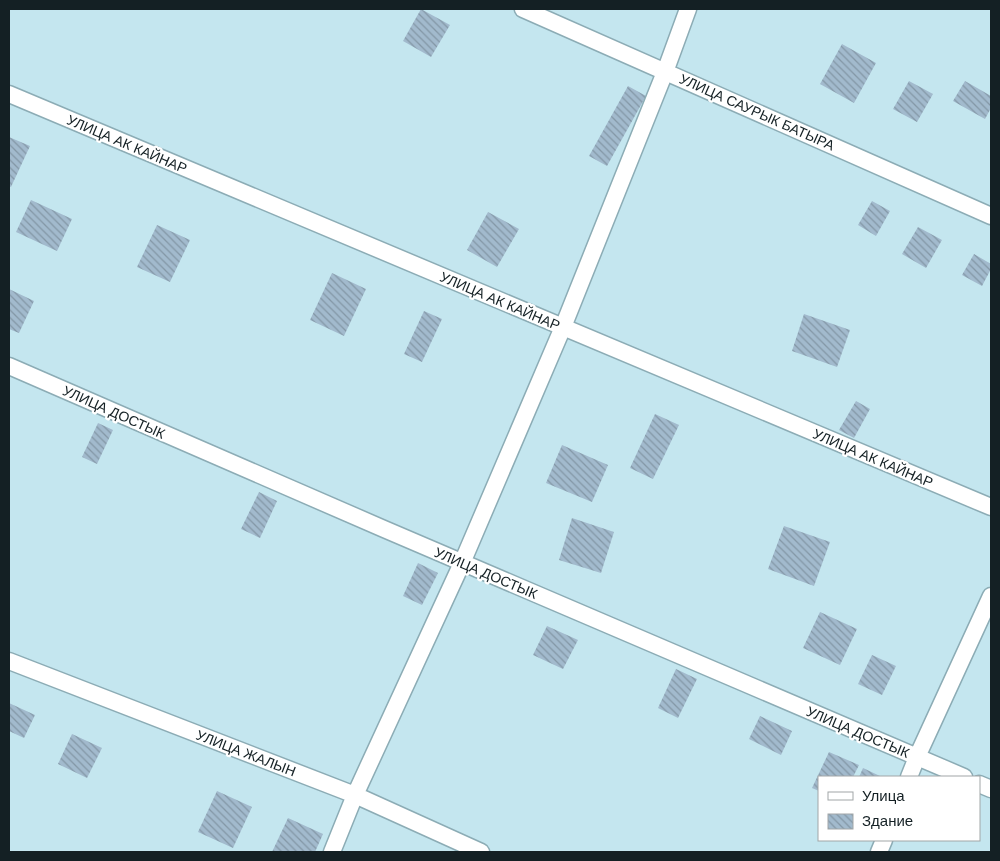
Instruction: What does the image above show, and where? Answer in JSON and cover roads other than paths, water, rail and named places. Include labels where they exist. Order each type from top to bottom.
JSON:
[{"type":"street","name":"УЛИЦА САУРЫК БАТЫРА","points":[[523,9],[991,216]]},
{"type":"street","points":[[332,852],[355,796],[462,563],[563,327],[665,72],[688,9]]},
{"type":"street","name":"УЛИЦА АК КАЙНАР","points":[[9,94],[991,507]]},
{"type":"street","name":"УЛИЦА ДОСТЫК","points":[[9,366],[462,563],[962,776]]},
{"type":"street","points":[[909,776],[991,596]]},
{"type":"street","name":"УЛИЦА ЖАЛЫН","points":[[9,661],[355,796],[481,852]]}]
